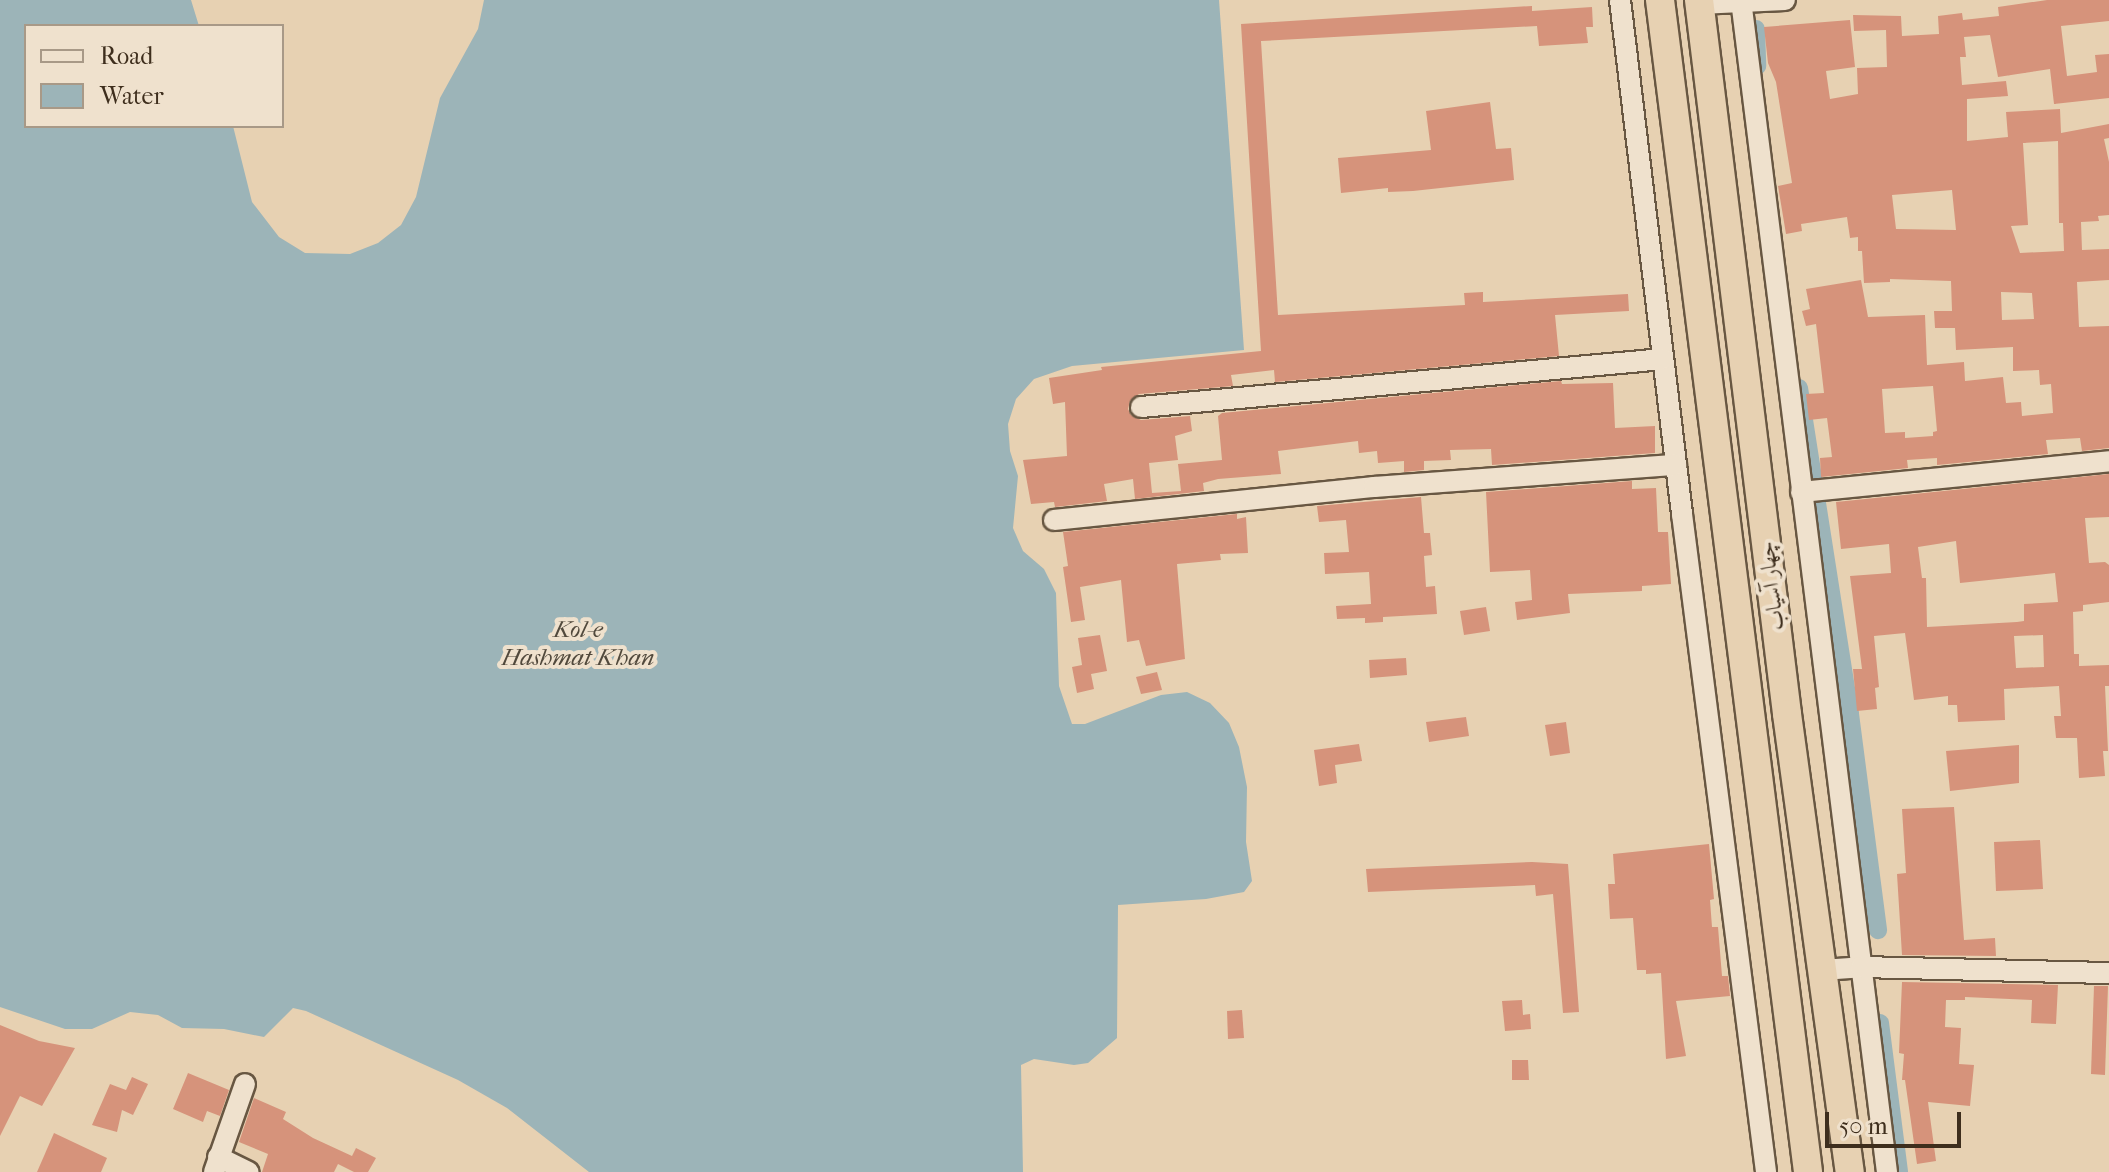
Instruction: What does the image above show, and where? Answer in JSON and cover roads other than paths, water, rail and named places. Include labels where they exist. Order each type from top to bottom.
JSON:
[{"type":"highway","name":"چهار آسیاب","points":[[1660,0],[1808,1172]]},
{"type":"highway","name":"چهار آسیاب","points":[[1699,2],[1850,1172]]},
{"type":"street","points":[[1620,0],[1766,1172]]},
{"type":"street","points":[[1699,2],[1785,0]]},
{"type":"street","points":[[1741,1],[1811,491],[1861,967],[1887,1172]]},
{"type":"street","points":[[1141,407],[1663,359]]},
{"type":"street","points":[[1811,491],[2109,461]]},
{"type":"street","points":[[1054,520],[1374,487],[1676,465]]},
{"type":"street","points":[[1822,970],[1861,967],[2109,973]]},
{"type":"street","points":[[245,1084],[216,1164],[249,1172]]},
{"type":"water","name":"Kol-e Hashmat Khan","points":[[0,0],[191,0],[198,24],[24,24],[24,128],[234,128],[252,202],[279,237],[305,253],[350,254],[378,243],[401,225],[416,197],[440,98],[478,29],[484,0],[1219,0],[1244,350],[1072,366],[1034,379],[1016,399],[1008,424],[1010,451],[1018,476],[1013,528],[1023,551],[1044,569],[1056,593],[1059,686],[1072,724],[1085,724],[1161,695],[1187,692],[1210,703],[1229,723],[1239,747],[1247,787],[1246,842],[1252,881],[1244,892],[1206,899],[1118,905],[1117,1038],[1088,1063],[1074,1065],[1034,1059],[1021,1065],[1023,1172],[589,1172],[507,1108],[458,1080],[306,1011],[293,1008],[264,1037],[224,1029],[182,1028],[158,1015],[130,1012],[92,1029],[65,1029],[0,1007]]},
{"type":"waterway","points":[[1756,29],[1757,66]]},
{"type":"waterway","points":[[1799,388],[1850,714],[1878,930]]},
{"type":"waterway","points":[[1880,1023],[1899,1172]]}]
